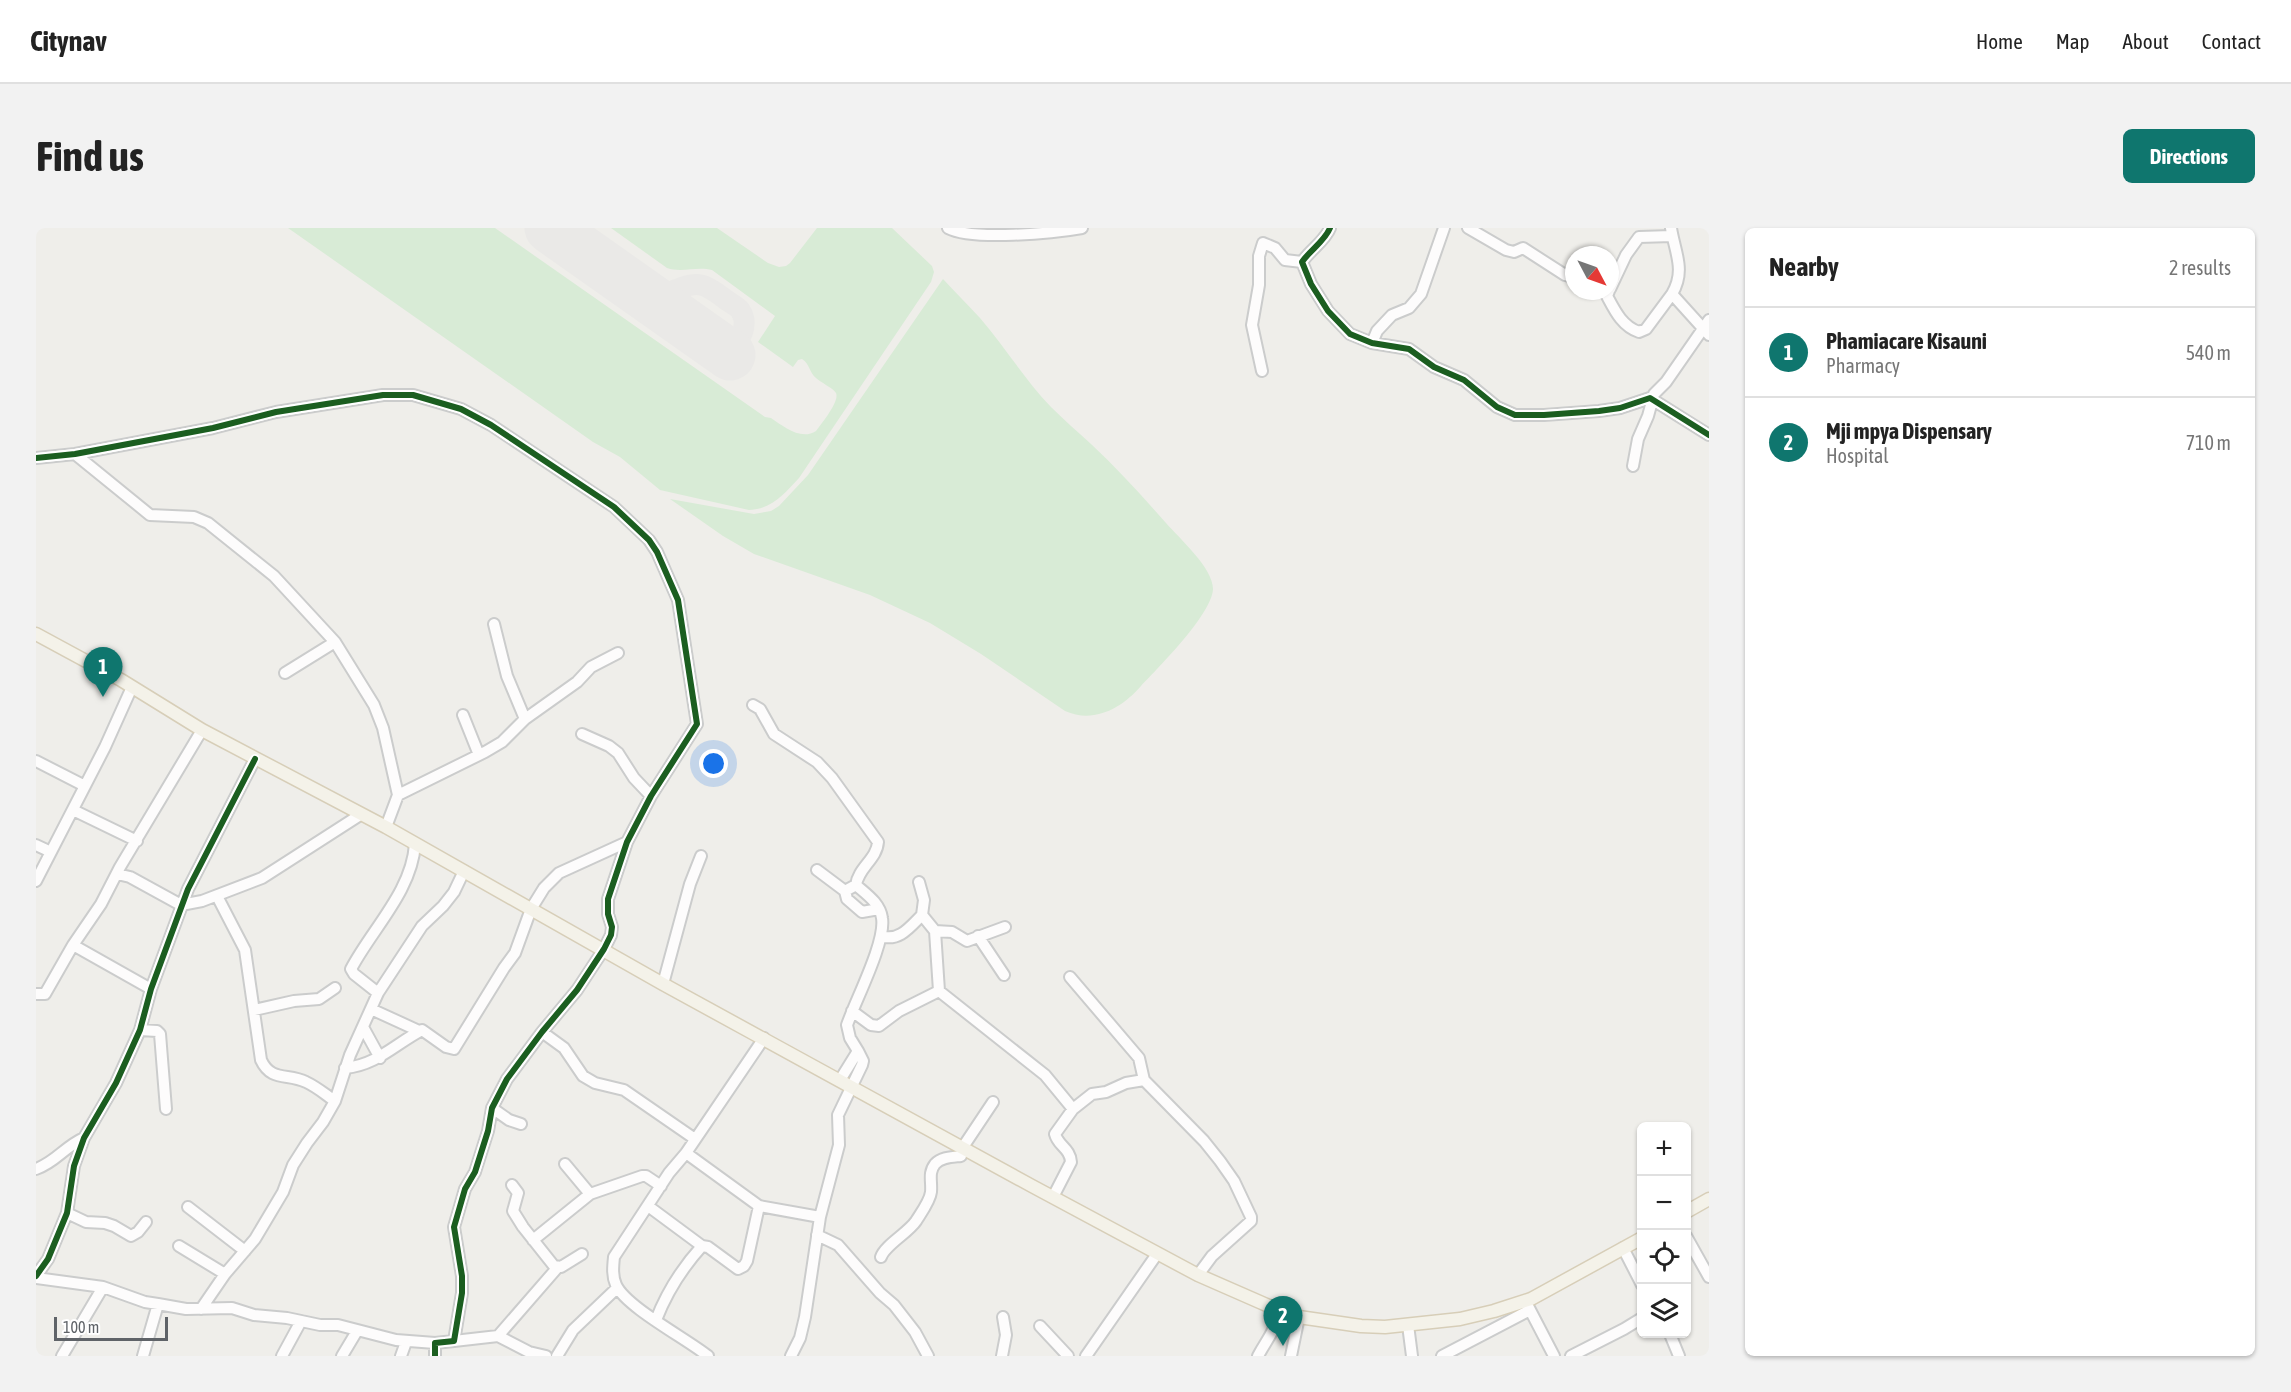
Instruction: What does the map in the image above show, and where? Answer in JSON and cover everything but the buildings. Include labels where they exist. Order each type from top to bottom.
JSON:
[{"type":"main road","points":[[36,634],[132,687],[202,730],[386,827],[663,984],[1157,1254],[1198,1275],[1278,1310],[1299,1317],[1361,1326],[1408,1325],[1460,1319],[1528,1305],[1637,1240]]},
{"type":"main road","points":[[1691,1209],[1709,1198]]},
{"type":"street","points":[[952,229],[978,234],[1082,228]]},
{"type":"street","points":[[1302,262],[1308,252],[1329,233],[1330,228]]},
{"type":"street","points":[[1372,343],[1377,331],[1392,315],[1409,308],[1421,294],[1444,228]]},
{"type":"street","points":[[1468,228],[1506,250],[1514,252],[1523,249],[1565,275]]},
{"type":"street","points":[[1610,300],[1617,316],[1633,329],[1639,332],[1646,328],[1678,284],[1680,273],[1672,232],[1639,237],[1619,269]]},
{"type":"street","points":[[1262,371],[1252,325],[1259,285],[1259,256],[1263,243],[1275,248],[1285,260],[1302,262]]},
{"type":"street","points":[[1302,262],[1311,284],[1328,311],[1350,334],[1372,343],[1409,349],[1434,368],[1464,380],[1497,407],[1515,415],[1599,411],[1620,408],[1641,399],[1652,399],[1708,431]]},
{"type":"street","points":[[1633,466],[1638,439],[1648,416],[1652,399],[1707,328],[1672,294]]},
{"type":"street","points":[[36,458],[75,454],[213,428],[276,412],[383,395],[413,395],[438,401],[491,425],[614,507],[649,540],[657,552],[675,591],[696,724],[651,796],[627,842],[608,899],[608,914],[612,927],[604,949],[577,990],[507,1079],[492,1108],[482,1153],[465,1189],[454,1227],[462,1276],[462,1293],[454,1341]]},
{"type":"street","points":[[75,454],[150,514],[194,518],[208,523],[274,576],[334,642],[374,705],[383,728],[398,795],[386,827]]},
{"type":"street","points":[[494,624],[507,676],[525,719]]},
{"type":"street","points":[[285,673],[334,642]]},
{"type":"street","points":[[398,795],[502,742],[525,719],[577,682],[591,667],[618,652]]},
{"type":"street","points":[[36,881],[132,687]]},
{"type":"street","points":[[753,705],[759,709],[774,734],[817,762],[875,835],[878,848],[860,873],[856,885],[845,891]]},
{"type":"street","points":[[463,716],[479,755]]},
{"type":"street","points":[[36,994],[45,994],[202,730]]},
{"type":"street","points":[[582,734],[609,746],[618,753],[634,778],[651,796]]},
{"type":"street","points":[[255,759],[181,905],[151,989],[140,1030],[120,1075],[84,1138],[74,1166],[67,1213],[48,1259],[36,1277],[103,1287],[146,1302],[201,1309],[232,1308],[254,1315],[338,1325],[406,1341],[435,1343],[498,1336],[529,1352],[546,1356]]},
{"type":"street","points":[[36,761],[85,786]]},
{"type":"street","points":[[73,810],[137,841]]},
{"type":"street","points":[[117,874],[130,877],[181,905],[217,896],[262,878],[360,815]]},
{"type":"street","points":[[371,1009],[419,1031],[425,1031],[446,1047],[454,1049],[515,953],[531,909],[544,888],[559,873],[627,842]]},
{"type":"street","points":[[378,993],[351,969],[376,933],[410,871],[415,844]]},
{"type":"street","points":[[36,845],[51,852]]},
{"type":"street","points":[[663,984],[690,884],[701,856]]},
{"type":"street","points":[[817,870],[845,891],[847,899],[862,912],[879,909]]},
{"type":"street","points":[[201,1309],[225,1274],[255,1239],[283,1192],[293,1165],[335,1101],[345,1068],[378,993],[422,926],[444,906],[454,892],[464,871]]},
{"type":"street","points":[[881,936],[889,939],[896,937],[922,915],[924,900],[919,882]]},
{"type":"street","points":[[791,1356],[800,1338],[805,1317],[820,1217],[839,1145],[838,1115],[863,1061],[850,1038],[847,1024],[881,936],[882,918],[879,909],[856,885]]},
{"type":"street","points":[[217,896],[244,950],[261,1060],[266,1070],[309,1083],[335,1101]]},
{"type":"street","points":[[922,915],[935,931],[939,991],[1045,1075],[1073,1109]]},
{"type":"street","points":[[935,931],[952,932],[967,941],[1005,927]]},
{"type":"street","points":[[978,936],[1004,975]]},
{"type":"street","points":[[73,945],[151,989]]},
{"type":"street","points":[[1070,977],[1139,1059],[1144,1080],[1204,1141],[1220,1161],[1234,1181],[1251,1217],[1251,1221],[1212,1256],[1198,1275]]},
{"type":"street","points":[[254,1010],[294,1000],[319,999],[335,988]]},
{"type":"street","points":[[852,1011],[871,1025],[879,1026],[899,1011],[939,991]]},
{"type":"street","points":[[363,1027],[380,1058]]},
{"type":"street","points":[[140,1030],[158,1031],[160,1034],[166,1109]]},
{"type":"street","points":[[345,1068],[357,1067],[380,1058],[419,1031]]},
{"type":"street","points":[[542,1032],[564,1048],[583,1076],[595,1083],[624,1090],[695,1139]]},
{"type":"street","points":[[708,1356],[640,1310],[617,1288],[613,1270],[614,1257],[764,1038]]},
{"type":"street","points":[[840,1080],[858,1051]]},
{"type":"street","points":[[1053,1197],[1071,1162],[1066,1148],[1056,1139],[1055,1134],[1073,1109],[1092,1094],[1144,1080]]},
{"type":"street","points":[[963,1147],[993,1102]]},
{"type":"street","points":[[492,1108],[509,1120],[521,1124]]},
{"type":"street","points":[[881,1257],[917,1220],[931,1193],[930,1173],[935,1165],[941,1159],[961,1156],[949,1145],[945,1137]]},
{"type":"street","points":[[36,1169],[54,1161],[69,1145],[84,1138]]},
{"type":"street","points":[[686,1153],[759,1206],[820,1217]]},
{"type":"street","points":[[565,1164],[590,1194]]},
{"type":"street","points":[[533,1240],[590,1194],[642,1176],[661,1186]]},
{"type":"street","points":[[512,1185],[518,1193],[513,1211],[533,1240],[554,1266],[558,1267]]},
{"type":"street","points":[[648,1206],[702,1246],[708,1247],[738,1269],[747,1261],[759,1206]]},
{"type":"street","points":[[188,1207],[245,1251]]},
{"type":"street","points":[[67,1213],[86,1222],[114,1226],[131,1236],[138,1233],[146,1222]]},
{"type":"street","points":[[817,1235],[838,1245],[880,1293],[894,1305],[915,1332],[928,1356]]},
{"type":"street","points":[[1691,1245],[1709,1277]]},
{"type":"street","points":[[179,1246],[225,1274]]},
{"type":"street","points":[[656,1320],[675,1282],[702,1246]]},
{"type":"street","points":[[1623,1248],[1641,1284]]},
{"type":"street","points":[[498,1336],[558,1267],[582,1254]]},
{"type":"street","points":[[1086,1356],[1157,1254]]},
{"type":"street","points":[[62,1356],[103,1287]]},
{"type":"street","points":[[557,1356],[573,1330],[617,1288]]},
{"type":"street","points":[[143,1356],[158,1304]]},
{"type":"street","points":[[1442,1356],[1528,1305],[1554,1356]]},
{"type":"street","points":[[1258,1356],[1263,1344],[1276,1328],[1278,1310]]},
{"type":"street","points":[[1002,1356],[1006,1335],[1003,1317]]},
{"type":"street","points":[[1291,1356],[1299,1317]]},
{"type":"street","points":[[1571,1356],[1637,1320]]},
{"type":"street","points":[[282,1356],[301,1321]]},
{"type":"street","points":[[1408,1325],[1410,1356]]},
{"type":"street","points":[[1040,1326],[1068,1356]]},
{"type":"street","points":[[342,1356],[357,1331]]},
{"type":"street","points":[[1672,1338],[1679,1356]]},
{"type":"street","points":[[401,1356],[406,1341]]},
{"type":"street","points":[[435,1343],[435,1356]]},
{"type":"green space","points":[[288,228],[495,228],[765,417],[771,418],[792,431],[804,434],[816,431],[833,407],[836,393],[816,378],[802,359],[798,360],[793,367],[758,342],[775,316],[712,270],[667,268],[611,228],[717,228],[768,263],[779,267],[790,263],[817,228],[892,228],[932,266],[934,272],[931,282],[799,478],[771,504],[749,510],[660,490],[620,457],[593,442]]},
{"type":"green space","points":[[943,279],[980,318],[1051,407],[1111,463],[1187,545],[1202,563],[1212,581],[1213,589],[1210,600],[1195,626],[1133,694],[1107,712],[1086,716],[1065,711],[981,654],[930,623],[870,595],[754,554],[723,536],[670,499],[754,514],[771,511],[779,506],[808,475]]},
{"type":"taxiway","points":[[652,300],[683,287],[701,285],[711,289],[737,307],[744,319],[744,328],[740,337],[734,345],[719,355],[702,352],[694,343],[686,324]]},
{"type":"runway","points":[[550,228],[730,355]]},
{"type":"cycle path","points":[[1330,228],[1325,237],[1302,262],[1311,284],[1328,311],[1350,334],[1372,343],[1409,349],[1434,367],[1464,380],[1497,407],[1515,415],[1599,411],[1620,408],[1650,398],[1709,435]]},
{"type":"cycle path","points":[[36,458],[75,454],[213,428],[276,412],[383,395],[413,395],[461,409],[491,425],[614,507],[649,540],[657,552],[678,600],[697,724],[651,796],[627,842],[608,899],[608,914],[612,927],[604,949],[577,990],[507,1079],[492,1108],[488,1131],[475,1172],[465,1189],[454,1227],[462,1276],[462,1293],[454,1341],[435,1343],[435,1356]]},
{"type":"cycle path","points":[[36,1276],[48,1259],[67,1213],[74,1166],[84,1138],[116,1083],[140,1030],[151,989],[188,889],[255,759]]},
{"type":"place","name":"Phamiacare Kisauni","points":[[103,697]]},
{"type":"place","name":"Mji mpya Dispensary","points":[[1283,1346]]}]
